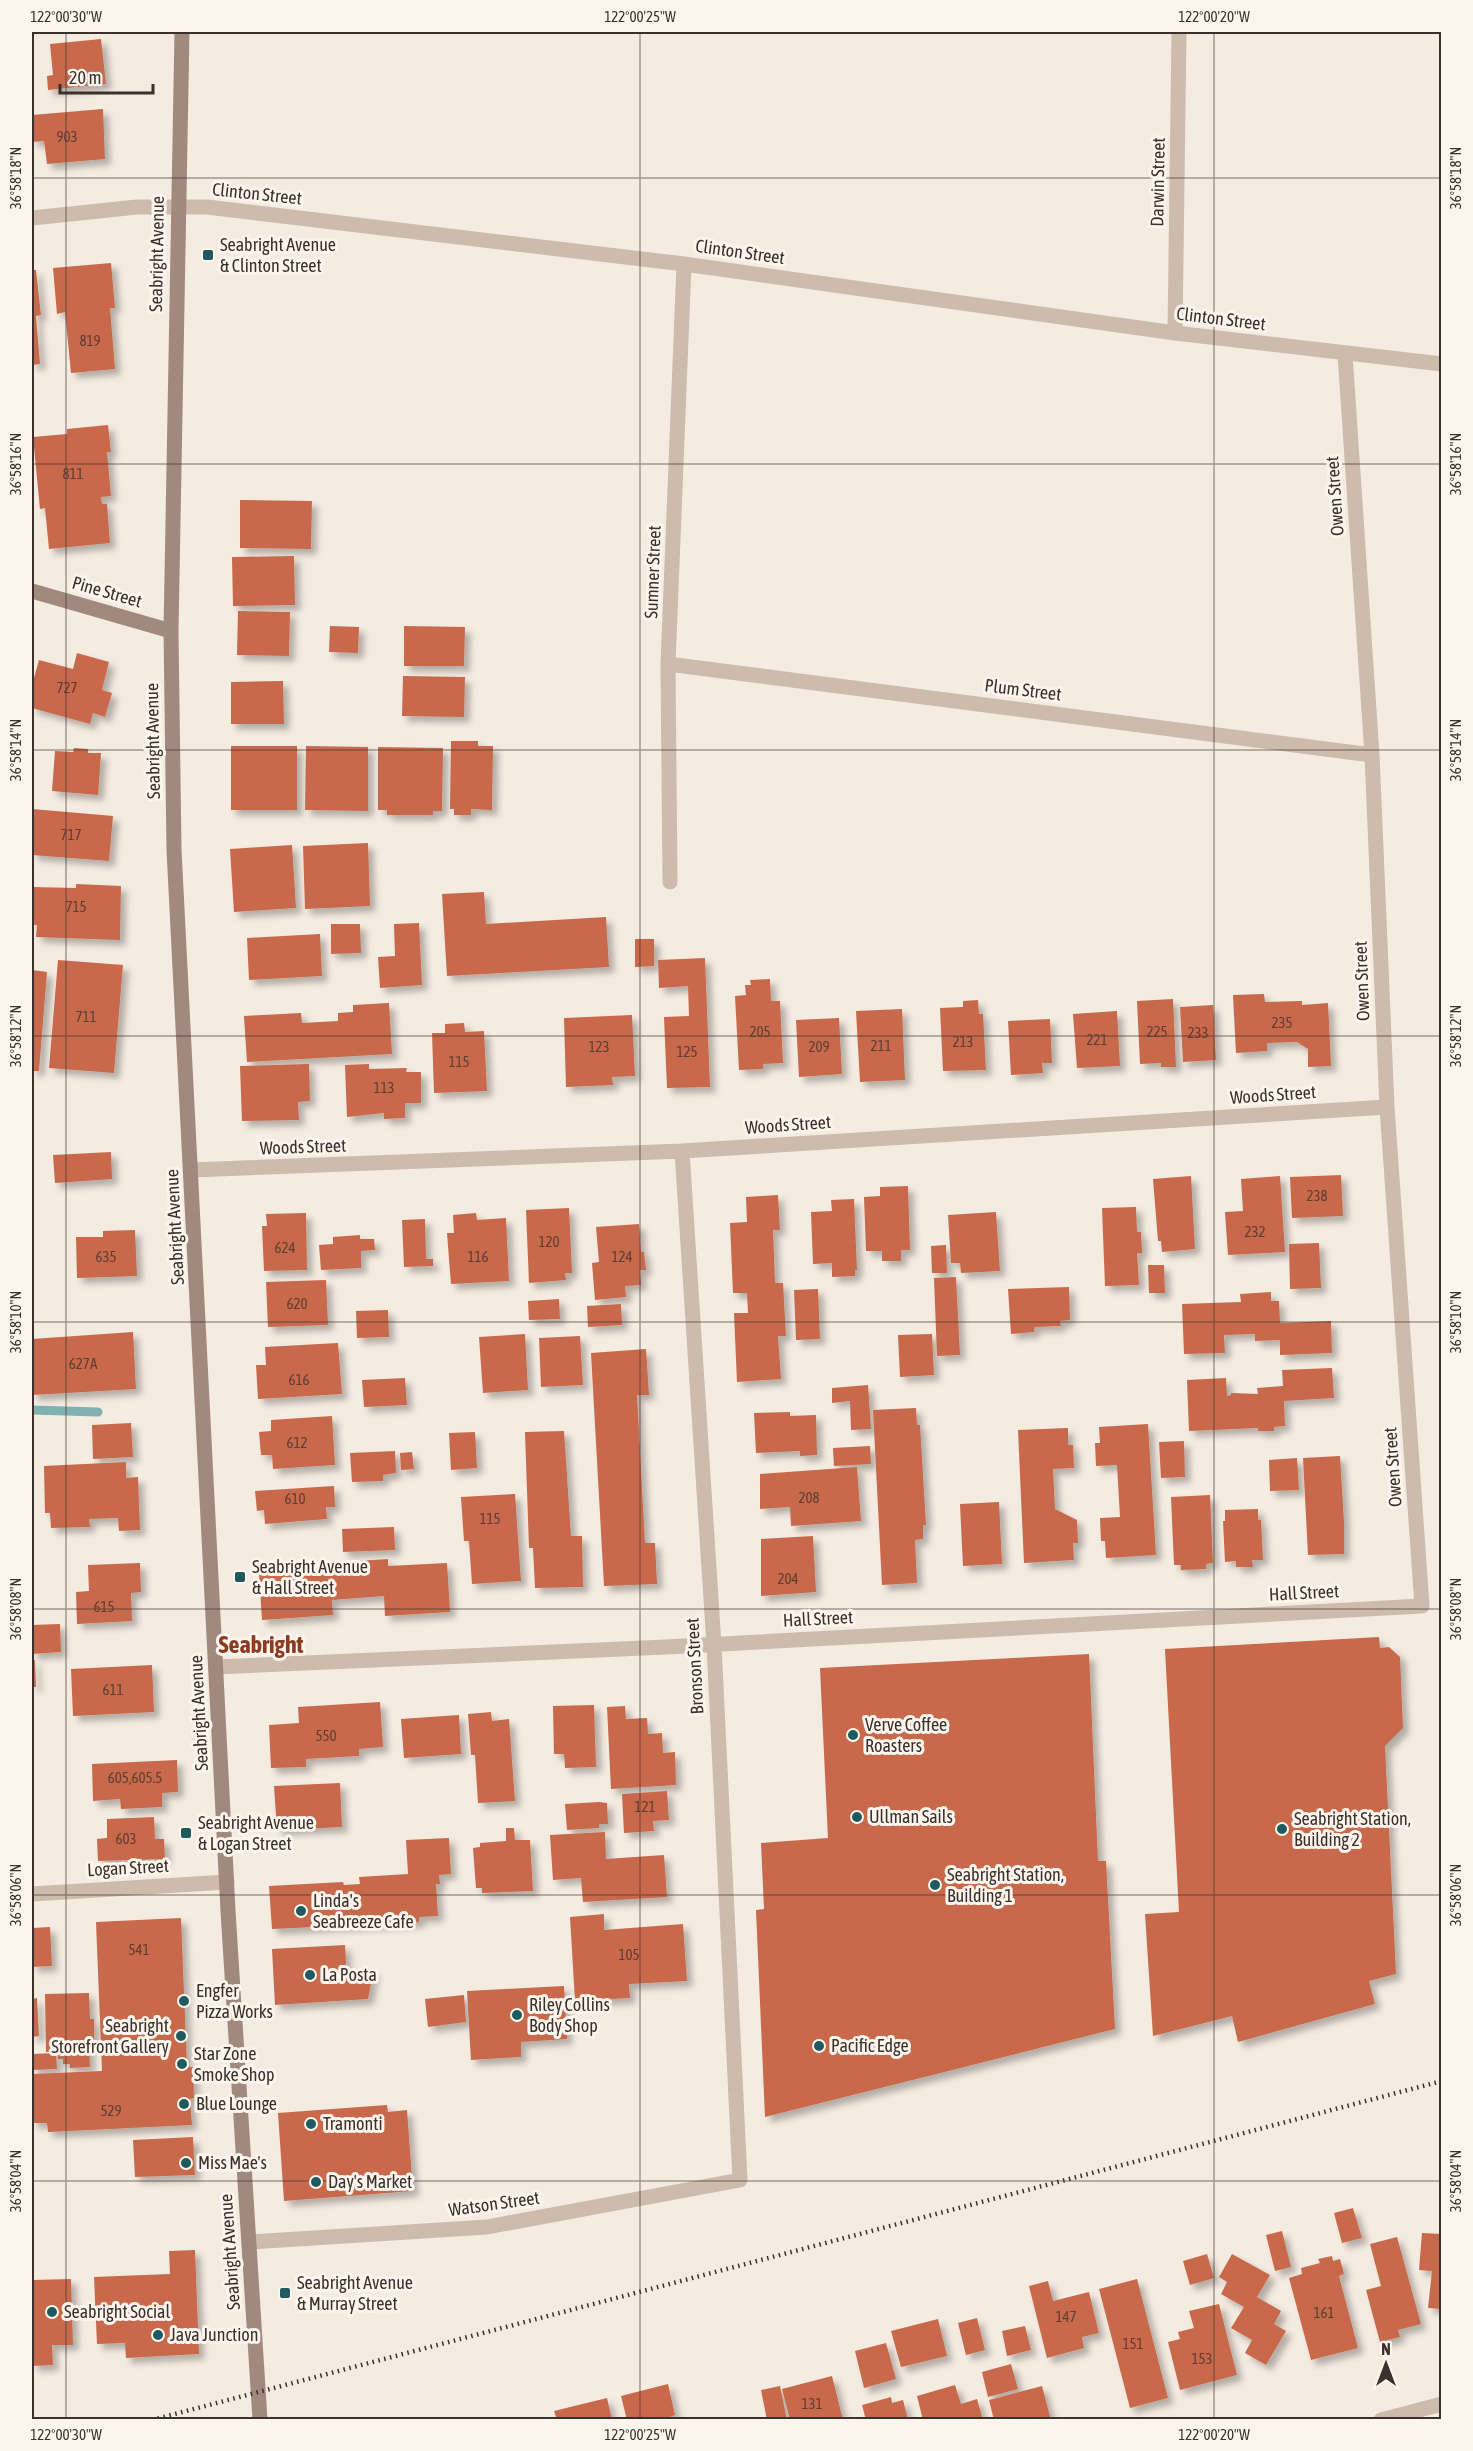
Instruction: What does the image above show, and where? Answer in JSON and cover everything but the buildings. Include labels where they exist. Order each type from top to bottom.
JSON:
[{"type":"main road","name":"Seabright Avenue","points":[[182,32],[171,631],[174,850],[227,1882],[260,2420]]},
{"type":"main road","name":"Pine Street","points":[[32,591],[171,631]]},
{"type":"street","name":"Darwin Street","points":[[1175,333],[1179,32]]},
{"type":"street","name":"Clinton Street","points":[[32,218],[137,207],[207,207],[684,264],[1175,333],[1442,364]]},
{"type":"street","name":"Sumner Street","points":[[670,882],[668,664],[684,264]]},
{"type":"street","name":"Owen Street","points":[[1345,354],[1372,755],[1386,1107],[1422,1606]]},
{"type":"street","name":"Plum Street","points":[[668,664],[1372,755]]},
{"type":"street","name":"Woods Street","points":[[192,1170],[682,1151],[1386,1107]]},
{"type":"street","name":"Bronson Street","points":[[682,1151],[714,1644],[740,2180]]},
{"type":"street","name":"Hall Street","points":[[216,1667],[714,1644],[1422,1606]]},
{"type":"street","name":"Logan Street","points":[[32,1894],[227,1882]]},
{"type":"street","name":"Watson Street","points":[[250,2242],[487,2227],[740,2180]]},
{"type":"street","points":[[1381,2420],[1412,2416],[1442,2404]]},
{"type":"waterway","points":[[32,1410],[98,1412]]},
{"type":"railway","points":[[152,2420],[1442,2081]]},
{"type":"place","name":"Seabright Avenue & Clinton Street","points":[[208,255]]},
{"type":"place","name":"Seabright Avenue & Hall Street","points":[[240,1577]]},
{"type":"place","name":"Verve Coffee Roasters","points":[[853,1735]]},
{"type":"place","name":"Ullman Sails","points":[[857,1817]]},
{"type":"place","name":"Seabright Station, Building 2","points":[[1282,1829]]},
{"type":"place","name":"Seabright Avenue & Logan Street","points":[[186,1833]]},
{"type":"place","name":"Seabright Station, Building 1","points":[[935,1885]]},
{"type":"place","name":"Linda's Seabreeze Cafe","points":[[301,1911]]},
{"type":"place","name":"La Posta","points":[[310,1975]]},
{"type":"place","name":"Engfer Pizza Works","points":[[184,2001]]},
{"type":"place","name":"Riley Collins Body Shop","points":[[517,2015]]},
{"type":"place","name":"Seabright Storefront Gallery","points":[[181,2036]]},
{"type":"place","name":"Pacific Edge","points":[[819,2046]]},
{"type":"place","name":"Star Zone Smoke Shop","points":[[182,2064]]},
{"type":"place","name":"Blue Lounge","points":[[184,2104]]},
{"type":"place","name":"Tramonti","points":[[311,2124]]},
{"type":"place","name":"Miss Mae's","points":[[186,2163]]},
{"type":"place","name":"Day's Market","points":[[316,2182]]},
{"type":"place","name":"Seabright Avenue & Murray Street","points":[[285,2293]]},
{"type":"place","name":"Seabright Social","points":[[52,2312]]},
{"type":"place","name":"Java Junction","points":[[158,2335]]},
{"type":"district","name":"Seabright","points":[[261,1645]]}]
